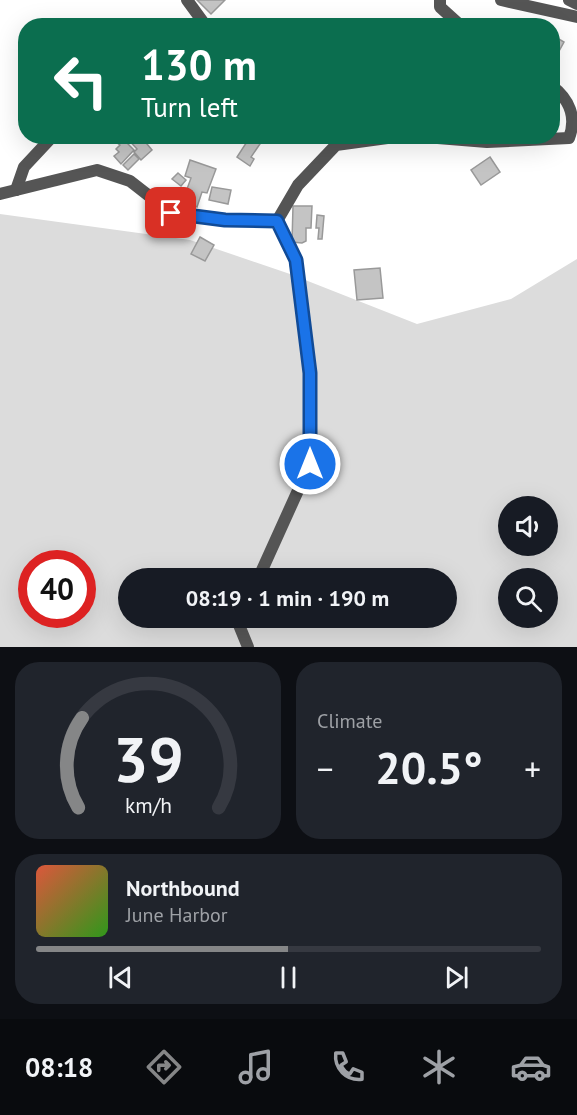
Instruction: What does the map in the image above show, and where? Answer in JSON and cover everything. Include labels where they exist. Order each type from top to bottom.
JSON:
[{"type":"street","points":[[187,0],[200,18]]},
{"type":"street","points":[[440,0],[440,6],[453,18]]},
{"type":"street","points":[[501,0],[577,17]]},
{"type":"street","points":[[569,0],[577,4]]},
{"type":"street","points":[[560,93],[569,100],[575,116],[575,129],[569,138],[560,138]]},
{"type":"street","points":[[16,190],[24,167],[46,144]]},
{"type":"street","points":[[277,221],[298,184],[336,145],[343,144]]},
{"type":"street","points":[[0,194],[97,170],[130,181],[171,213],[225,220],[277,221]]},
{"type":"street","points":[[263,568],[310,464],[310,373],[296,260],[277,221]]},
{"type":"street","points":[[240,628],[248,647]]},
{"type":"shaded area","points":[[0,214],[190,240],[290,274],[417,324],[511,299],[577,259],[577,647],[0,647]]},
{"type":"building","points":[[197,0],[225,0],[211,14]]},
{"type":"building","points":[[118,144],[128,144],[134,150],[121,164],[114,156],[119,152],[116,149]]},
{"type":"building","points":[[132,144],[147,144],[152,150],[141,160],[134,152],[137,149]]},
{"type":"building","points":[[245,144],[260,144],[251,157],[254,159],[250,166],[237,157]]},
{"type":"building","points":[[134,154],[139,159],[128,170],[123,165]]},
{"type":"building","points":[[490,157],[500,172],[481,185],[471,170]]},
{"type":"building","points":[[190,160],[216,169],[207,193],[202,192],[197,207],[188,203],[192,191],[187,189],[191,178],[185,176]]},
{"type":"building","points":[[178,173],[186,180],[181,186],[172,179]]},
{"type":"building","points":[[212,187],[231,190],[228,204],[209,200]]},
{"type":"building","points":[[293,206],[312,206],[311,228],[306,228],[306,241],[302,243],[292,242]]},
{"type":"building","points":[[317,215],[324,216],[322,239],[318,239]]},
{"type":"building","points":[[200,237],[214,245],[205,261],[191,254]]},
{"type":"building","points":[[380,268],[383,298],[357,300],[354,270]]},
{"type":"route","points":[[171,213],[225,220],[277,221],[296,260],[310,373],[310,464]]}]
